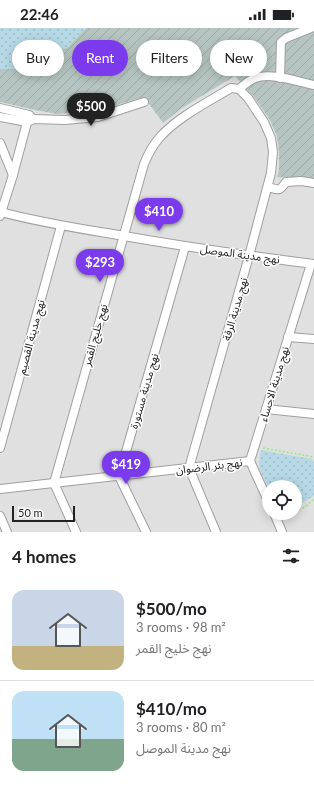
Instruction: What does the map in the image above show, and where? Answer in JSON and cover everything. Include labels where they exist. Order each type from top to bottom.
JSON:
[{"type":"street","points":[[280,78],[282,42],[286,38],[311,28]]},
{"type":"street","name":"نهج خليج القمر","points":[[54,483],[123,236],[144,164],[150,151],[169,127],[231,88],[239,89],[247,82],[255,78],[265,76],[314,85]]},
{"type":"street","name":"نهج مدينة الرقة","points":[[189,468],[250,256],[271,173],[273,152],[271,138],[264,122],[248,98],[239,89]]},
{"type":"street","points":[[0,117],[65,120],[98,117],[144,102]]},
{"type":"street","points":[[0,108],[30,119]]},
{"type":"street","points":[[1,214],[30,119]]},
{"type":"street","points":[[0,143],[13,175]]},
{"type":"street","points":[[268,187],[279,190],[282,189],[286,182],[301,181],[314,183]]},
{"type":"street","name":"نهج مدينة الموصل","points":[[1,214],[38,222],[185,246],[312,264]]},
{"type":"street","name":"نهج مدينة القصيم","points":[[0,448],[61,226]]},
{"type":"street","name":"نهج مدينة مستورة","points":[[120,476],[185,246]]},
{"type":"street","name":"نهج مدينة الاحساء","points":[[250,461],[312,264]]},
{"type":"street","points":[[288,337],[314,339]]},
{"type":"street","points":[[266,409],[314,414]]},
{"type":"street","points":[[250,461],[262,488]]},
{"type":"street","name":"نهج بئر الرضوان","points":[[0,489],[250,461]]},
{"type":"street","points":[[189,468],[216,532]]},
{"type":"street","points":[[120,476],[146,532]]},
{"type":"street","points":[[54,483],[76,532]]},
{"type":"street","points":[[0,516],[7,532]]},
{"type":"street","points":[[277,520],[282,532]]},
{"type":"path","points":[[255,446],[314,456]]},
{"type":"path","points":[[302,508],[314,499]]},
{"type":"shaded area","points":[[0,28],[86,28],[75,40],[72,40],[72,43],[68,47],[64,49],[64,40],[12,40],[12,69],[0,69]]},
{"type":"shaded area","points":[[86,28],[314,28],[314,179],[277,177],[279,171],[279,152],[277,136],[270,120],[254,97],[235,76],[182,108],[163,123],[144,97],[96,111],[58,114],[0,102],[0,69],[12,69],[12,76],[64,76],[64,49],[72,43],[72,76],[128,76],[128,40],[75,40]]},
{"type":"shaded area","points":[[235,76],[314,77],[314,532],[0,532],[0,102],[35,110],[96,111],[144,97],[163,122],[182,108]]},
{"type":"shaded area","points":[[261,450],[312,459],[314,463],[314,496],[302,503],[302,480],[264,480],[259,466]]}]
